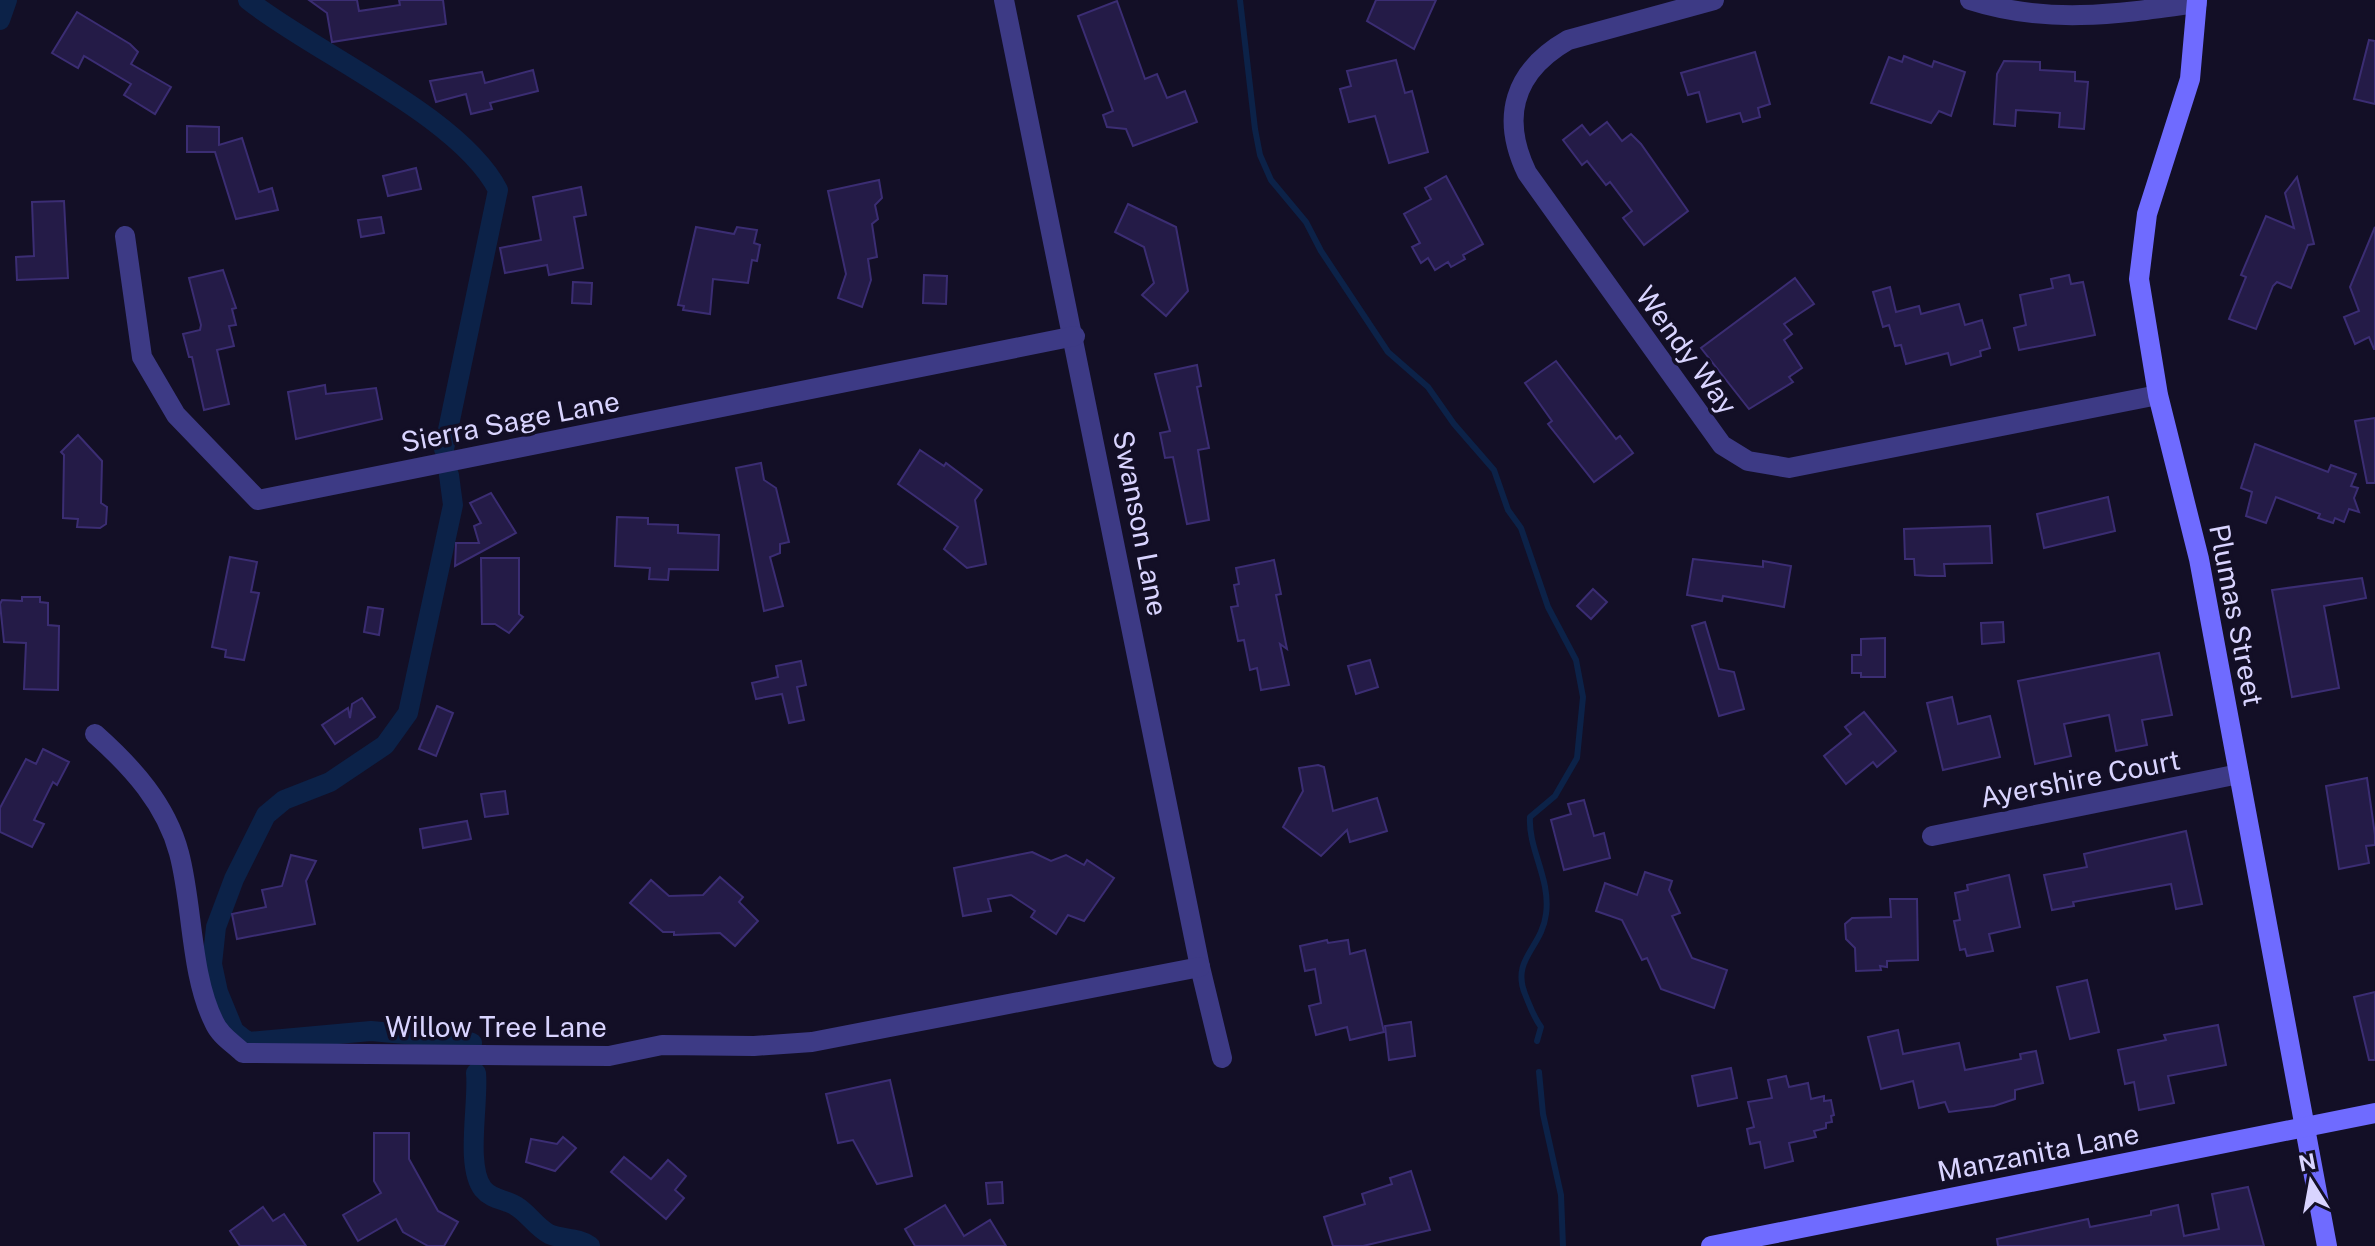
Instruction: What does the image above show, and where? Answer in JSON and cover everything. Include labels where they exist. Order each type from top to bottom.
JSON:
[{"type":"street","name":"Swanson Lane","points":[[1004,0],[1075,336],[1200,967],[1222,1058]]},
{"type":"street","name":"Wendy Way","points":[[1714,0],[1568,40],[1548,52],[1521,86],[1512,129],[1517,153],[1527,173],[1722,445],[1748,461],[1789,468],[2158,395]]},
{"type":"street","points":[[1970,0],[2011,11],[2070,18],[2197,1]]},
{"type":"street","name":"Plumas Street","points":[[2197,1],[2190,79],[2147,214],[2141,248],[2142,304],[2158,395],[2199,559],[2327,1246]]},
{"type":"street","name":"Sierra Sage Lane","points":[[125,236],[142,357],[176,415],[258,500],[1075,336]]},
{"type":"street","name":"Willow Tree Lane","points":[[95,734],[138,776],[170,827],[179,853],[202,981],[213,1021],[223,1036],[243,1053],[609,1056],[662,1045],[754,1046],[812,1042],[1200,967]]},
{"type":"street","name":"Ayershire Court","points":[[1932,836],[2239,774]]},
{"type":"street","name":"Manzanita Lane","points":[[1711,1246],[2375,1113]]},
{"type":"building","points":[[309,0],[357,0],[359,11],[400,5],[399,0],[443,0],[446,24],[332,42],[327,13]]},
{"type":"building","points":[[1376,0],[1436,0],[1414,49],[1367,21]]},
{"type":"building","points":[[1117,1],[1145,79],[1157,74],[1167,98],[1185,91],[1197,122],[1133,146],[1126,129],[1107,127],[1103,115],[1113,111],[1078,16]]},
{"type":"building","points":[[77,12],[130,44],[138,52],[131,64],[171,87],[155,114],[124,95],[131,84],[84,56],[78,68],[52,53]]},
{"type":"building","points":[[2369,40],[2375,41],[2375,104],[2354,99]]},
{"type":"building","points":[[1755,52],[1770,104],[1758,108],[1760,117],[1743,122],[1740,113],[1707,122],[1699,92],[1688,95],[1681,73]]},
{"type":"building","points":[[1904,56],[1932,67],[1934,61],[1965,72],[1951,116],[1939,111],[1931,123],[1871,103],[1889,57],[1902,62]]},
{"type":"building","points":[[1396,60],[1405,93],[1412,91],[1428,152],[1389,163],[1375,116],[1349,122],[1340,89],[1351,86],[1347,71]]},
{"type":"building","points":[[2004,61],[2040,62],[2040,70],[2075,72],[2075,81],[2088,82],[2084,129],[2059,127],[2060,113],[2016,110],[2015,126],[1994,124],[1997,74]]},
{"type":"building","points":[[533,70],[538,91],[490,103],[492,109],[471,114],[466,94],[436,102],[430,81],[482,72],[485,83]]},
{"type":"building","points":[[1607,122],[1622,141],[1631,134],[1641,144],[1688,211],[1644,245],[1623,218],[1632,211],[1610,182],[1606,185],[1587,161],[1582,165],[1563,140],[1582,125],[1590,135]]},
{"type":"building","points":[[187,126],[219,127],[219,145],[242,138],[259,192],[272,188],[278,210],[236,219],[215,152],[187,152]]},
{"type":"building","points":[[416,168],[421,189],[388,196],[383,176]]},
{"type":"building","points":[[1446,176],[1483,244],[1463,255],[1465,259],[1451,267],[1448,262],[1435,270],[1428,258],[1421,263],[1412,247],[1420,243],[1404,214],[1431,199],[1425,188]]},
{"type":"building","points":[[2297,177],[2314,244],[2308,245],[2291,288],[2277,282],[2273,286],[2256,329],[2229,319],[2246,277],[2241,275],[2266,216],[2294,228],[2285,193]]},
{"type":"building","points":[[879,180],[882,198],[875,205],[878,219],[872,224],[877,257],[868,259],[871,280],[862,307],[838,298],[846,274],[828,191]]},
{"type":"building","points":[[581,187],[586,215],[574,217],[583,268],[549,275],[547,265],[505,273],[500,248],[541,240],[533,197]]},
{"type":"building","points":[[64,201],[68,278],[17,280],[16,257],[34,256],[32,202]]},
{"type":"building","points":[[1128,204],[1176,227],[1188,291],[1166,316],[1142,295],[1154,283],[1144,247],[1115,232]]},
{"type":"building","points":[[381,217],[384,233],[361,237],[358,220]]},
{"type":"building","points":[[696,227],[734,234],[737,227],[757,230],[754,243],[760,245],[757,261],[752,260],[748,283],[713,279],[710,314],[683,310],[684,306],[678,305]]},
{"type":"building","points":[[2375,227],[2374,349],[2369,337],[2355,344],[2344,317],[2359,311],[2350,287]]},
{"type":"building","points":[[223,270],[236,308],[232,309],[236,325],[229,326],[234,346],[217,350],[229,404],[204,410],[192,357],[189,357],[183,334],[200,330],[201,325],[189,278]]},
{"type":"building","points":[[924,275],[947,276],[946,304],[923,303]]},
{"type":"building","points":[[2069,275],[2071,284],[2083,282],[2095,335],[2019,350],[2014,328],[2026,325],[2020,295],[2053,288],[2051,279]]},
{"type":"building","points":[[1795,278],[1814,304],[1784,324],[1792,334],[1784,340],[1802,368],[1789,377],[1793,382],[1749,409],[1701,348]]},
{"type":"building","points":[[573,282],[592,283],[591,304],[572,303]]},
{"type":"building","points":[[1890,287],[1896,312],[1919,306],[1921,314],[1959,304],[1965,325],[1982,320],[1990,348],[1980,351],[1981,356],[1951,365],[1948,353],[1906,364],[1901,345],[1895,346],[1889,325],[1883,327],[1873,292]]},
{"type":"building","points":[[1556,361],[1616,439],[1620,436],[1633,453],[1594,482],[1548,424],[1552,421],[1525,383]]},
{"type":"building","points":[[1197,365],[1201,386],[1197,387],[1209,448],[1198,450],[1209,520],[1187,524],[1173,457],[1165,458],[1160,433],[1170,431],[1155,374]]},
{"type":"building","points":[[325,385],[326,394],[376,388],[382,419],[296,439],[288,392]]},
{"type":"building","points":[[2375,418],[2375,483],[2367,483],[2355,421]]},
{"type":"building","points":[[78,435],[102,461],[101,503],[107,507],[106,524],[100,528],[77,527],[78,519],[63,518],[64,455],[61,452]]},
{"type":"building","points":[[2255,444],[2328,472],[2331,465],[2356,474],[2351,486],[2358,488],[2354,498],[2359,512],[2349,509],[2344,522],[2335,518],[2333,523],[2318,518],[2320,514],[2276,497],[2266,523],[2246,516],[2252,492],[2241,488]]},
{"type":"building","points":[[920,450],[944,466],[946,463],[982,490],[975,500],[986,564],[967,568],[944,549],[958,527],[898,484]]},
{"type":"building","points":[[761,463],[764,480],[776,488],[789,542],[780,544],[780,553],[770,557],[783,606],[764,611],[736,468]]},
{"type":"building","points":[[491,493],[516,533],[455,566],[456,543],[479,543],[474,526],[481,523],[470,503]]},
{"type":"building","points":[[2108,497],[2115,531],[2044,548],[2037,514]]},
{"type":"building","points":[[617,517],[648,518],[648,524],[678,525],[678,533],[719,535],[718,570],[669,569],[668,580],[649,579],[650,568],[615,566]]},
{"type":"building","points":[[1990,526],[1992,563],[1944,564],[1945,576],[1929,576],[1915,575],[1914,559],[1905,559],[1904,529]]},
{"type":"building","points":[[230,557],[257,562],[251,592],[259,593],[244,660],[225,657],[226,650],[212,647]]},
{"type":"building","points":[[481,558],[519,558],[519,614],[523,617],[509,633],[495,624],[482,624]]},
{"type":"building","points":[[1693,559],[1763,567],[1763,561],[1791,566],[1784,607],[1723,596],[1722,601],[1687,595]]},
{"type":"building","points":[[1274,560],[1281,594],[1276,595],[1287,649],[1280,644],[1289,685],[1261,690],[1257,668],[1250,670],[1244,640],[1238,641],[1231,607],[1238,606],[1234,585],[1239,584],[1236,568]]},
{"type":"building","points":[[2362,578],[2366,598],[2324,606],[2339,688],[2292,697],[2272,590]]},
{"type":"building","points":[[1593,589],[1607,602],[1591,619],[1577,606]]},
{"type":"building","points":[[22,597],[40,597],[40,602],[48,603],[48,625],[59,626],[58,690],[24,689],[26,643],[4,642],[0,604],[2,600],[22,601]]},
{"type":"building","points":[[368,607],[383,609],[379,635],[364,632]]},
{"type":"building","points":[[1705,622],[1719,669],[1734,672],[1744,709],[1719,716],[1692,626]]},
{"type":"building","points":[[2003,622],[2004,642],[1982,644],[1981,623]]},
{"type":"building","points":[[1885,638],[1885,677],[1861,677],[1861,673],[1852,673],[1852,655],[1861,655],[1861,639]]},
{"type":"building","points":[[2159,653],[2172,715],[2142,720],[2147,745],[2116,751],[2109,715],[2064,724],[2071,756],[2035,764],[2018,681]]},
{"type":"building","points":[[1370,660],[1378,687],[1356,694],[1348,666]]},
{"type":"building","points":[[801,661],[806,685],[797,687],[804,720],[789,723],[782,694],[756,699],[752,683],[778,677],[776,666]]},
{"type":"building","points":[[1952,697],[1958,724],[1990,716],[2000,757],[1943,770],[1927,703]]},
{"type":"building","points":[[362,698],[375,717],[335,744],[322,725],[348,708],[350,718],[352,704]]},
{"type":"building","points":[[437,706],[453,713],[436,756],[419,749]]},
{"type":"building","points":[[1864,712],[1896,751],[1877,767],[1873,762],[1846,784],[1824,756],[1851,734],[1845,727]]},
{"type":"building","points":[[43,749],[69,762],[57,785],[53,782],[34,820],[44,824],[32,847],[0,832],[0,808],[26,759],[36,764]]},
{"type":"building","points":[[1324,767],[1333,811],[1377,798],[1387,831],[1350,842],[1347,830],[1321,856],[1283,827],[1303,791],[1299,768]]},
{"type":"building","points":[[2367,778],[2375,845],[2366,846],[2369,863],[2339,869],[2326,786]]},
{"type":"building","points":[[505,791],[508,814],[485,817],[481,794]]},
{"type":"building","points":[[1584,800],[1594,836],[1604,833],[1610,858],[1564,870],[1551,820],[1571,814],[1568,804]]},
{"type":"building","points":[[467,821],[471,839],[423,848],[420,829]]},
{"type":"building","points":[[2186,831],[2202,904],[2176,909],[2171,884],[2073,902],[2074,906],[2052,910],[2044,875],[2087,867],[2084,854]]},
{"type":"building","points":[[1032,852],[1051,861],[1066,855],[1084,865],[1087,860],[1114,878],[1084,921],[1068,915],[1056,934],[1031,917],[1035,911],[1011,895],[988,899],[991,911],[963,916],[954,868]]},
{"type":"building","points":[[291,855],[316,861],[306,881],[315,924],[237,939],[232,914],[266,907],[262,890],[282,886]]},
{"type":"building","points":[[1645,872],[1672,881],[1669,890],[1680,913],[1672,916],[1692,958],[1727,970],[1714,1008],[1661,989],[1647,958],[1642,960],[1622,920],[1596,911],[1605,883],[1637,895]]},
{"type":"building","points":[[2009,875],[2020,927],[1989,934],[1993,951],[1967,956],[1965,949],[1960,950],[1954,921],[1960,920],[1955,893],[1968,890],[1967,885]]},
{"type":"building","points":[[720,877],[743,897],[739,902],[758,921],[735,946],[720,933],[674,935],[674,932],[663,932],[630,903],[651,880],[669,896],[703,895]]},
{"type":"building","points":[[1890,899],[1917,899],[1918,960],[1887,961],[1887,967],[1880,966],[1881,970],[1856,971],[1855,948],[1846,939],[1845,924],[1852,918],[1891,917]]},
{"type":"building","points":[[1327,940],[1328,943],[1348,940],[1350,954],[1365,950],[1384,1032],[1350,1040],[1347,1027],[1316,1035],[1309,1006],[1321,1003],[1315,969],[1305,971],[1300,946]]},
{"type":"building","points":[[2087,980],[2099,1032],[2070,1039],[2057,987]]},
{"type":"building","points":[[2375,992],[2375,1060],[2369,1060],[2354,997]]},
{"type":"building","points":[[1411,1022],[1415,1056],[1389,1060],[1385,1026]]},
{"type":"building","points":[[2218,1025],[2226,1065],[2168,1076],[2174,1103],[2139,1110],[2134,1082],[2125,1084],[2118,1050],[2166,1040],[2164,1035]]},
{"type":"building","points":[[1898,1030],[1903,1054],[1959,1043],[1965,1070],[2021,1059],[2020,1054],[2036,1051],[2043,1083],[2015,1090],[2015,1099],[1994,1106],[1949,1112],[1945,1102],[1919,1108],[1913,1081],[1881,1089],[1868,1037]]},
{"type":"building","points":[[1731,1068],[1737,1098],[1698,1106],[1692,1076]]},
{"type":"building","points":[[1786,1076],[1789,1087],[1808,1083],[1811,1099],[1824,1096],[1824,1101],[1831,1100],[1834,1115],[1831,1116],[1832,1122],[1826,1123],[1826,1128],[1814,1131],[1816,1137],[1789,1143],[1793,1161],[1765,1168],[1760,1142],[1750,1144],[1747,1129],[1754,1127],[1748,1102],[1772,1098],[1768,1080]]},
{"type":"building","points":[[890,1080],[912,1176],[877,1184],[853,1140],[838,1143],[826,1094]]},
{"type":"building","points":[[374,1133],[409,1133],[409,1159],[438,1211],[458,1222],[444,1246],[428,1246],[403,1232],[396,1219],[358,1241],[343,1215],[381,1193],[374,1181]]},
{"type":"building","points":[[563,1137],[576,1148],[555,1171],[526,1162],[531,1139],[557,1144]]},
{"type":"building","points":[[624,1157],[651,1179],[668,1160],[686,1176],[675,1190],[684,1198],[666,1219],[611,1172]]},
{"type":"building","points":[[1411,1171],[1430,1230],[1363,1246],[1333,1246],[1324,1217],[1365,1204],[1362,1194],[1392,1184],[1390,1178]]},
{"type":"building","points":[[1002,1182],[1003,1203],[988,1204],[986,1183]]},
{"type":"building","points":[[2248,1187],[2264,1246],[1998,1246],[1997,1239],[2088,1219],[2090,1227],[2151,1215],[2151,1211],[2178,1205],[2184,1236],[2219,1229],[2212,1194]]},
{"type":"building","points":[[945,1205],[964,1236],[990,1220],[1006,1246],[915,1246],[905,1229]]},
{"type":"building","points":[[263,1207],[273,1221],[284,1214],[306,1246],[240,1246],[230,1231]]},
{"type":"waterway","points":[[0,20],[7,0]]},
{"type":"waterway","points":[[248,0],[420,111],[479,163],[498,190],[444,449]]},
{"type":"waterway","points":[[1240,0],[1255,129],[1260,155],[1271,180],[1306,222],[1321,251],[1388,352],[1428,387],[1454,424],[1494,470],[1508,510],[1521,528],[1548,607],[1576,660],[1583,697],[1577,758],[1555,796],[1530,817],[1532,841],[1547,901],[1543,926],[1522,972],[1525,994],[1541,1027],[1537,1041]]},
{"type":"waterway","points":[[449,475],[453,505],[408,713],[385,745],[330,782],[284,800],[266,815],[234,879],[216,927],[212,964],[218,992],[234,1031],[248,1042],[371,1031],[460,1039],[472,1043]]},
{"type":"waterway","points":[[1539,1072],[1543,1114],[1561,1195],[1563,1246]]},
{"type":"waterway","points":[[476,1073],[474,1150],[478,1179],[483,1189],[520,1209],[549,1234],[590,1246]]}]
